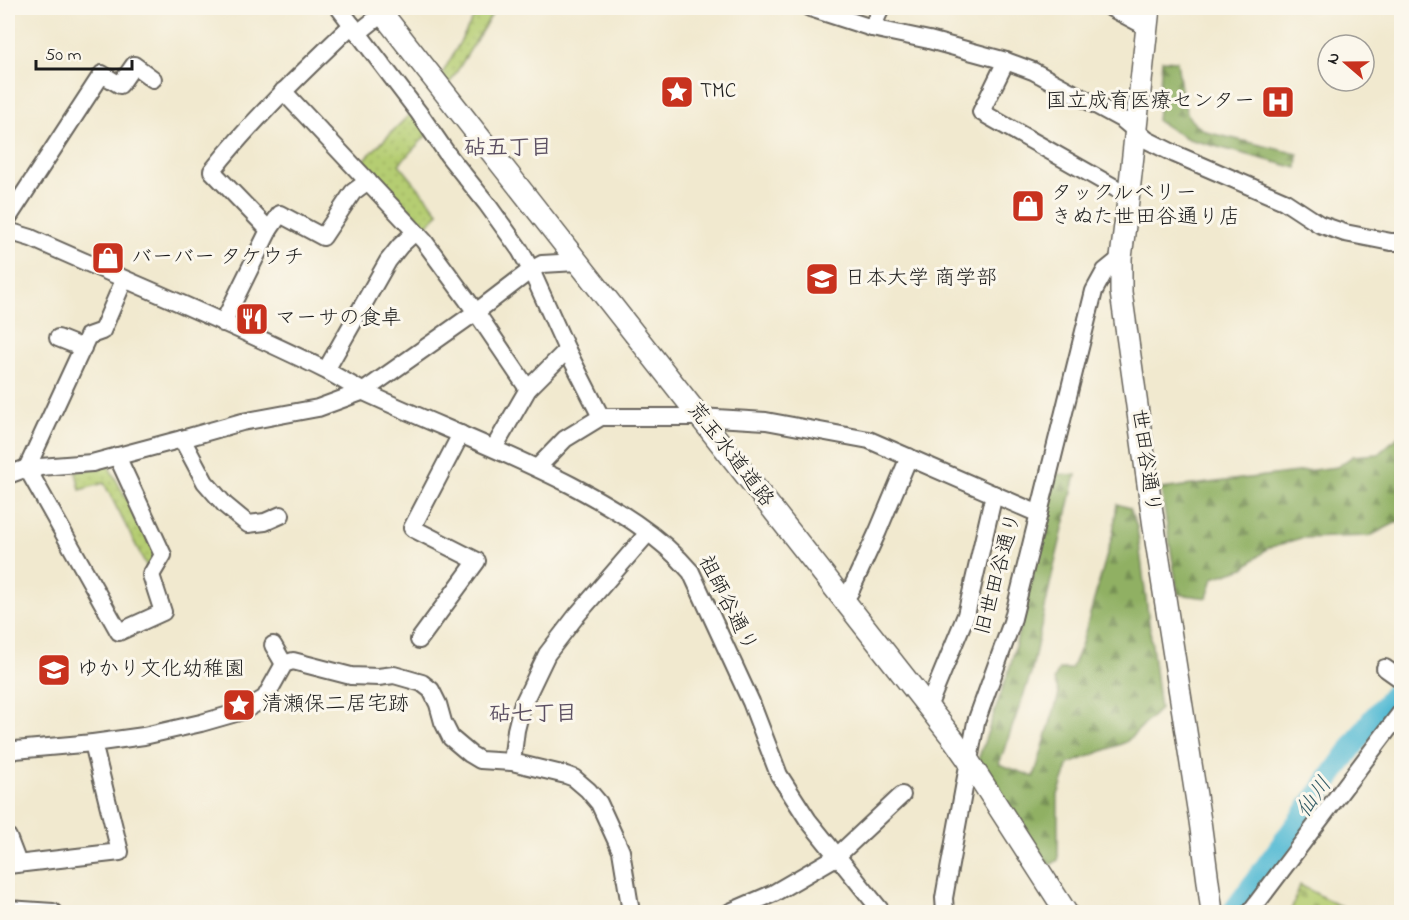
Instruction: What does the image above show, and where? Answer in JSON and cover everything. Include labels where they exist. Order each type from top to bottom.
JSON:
[{"type":"main road","name":"荒玉水道道路","points":[[383,9],[577,262],[928,707],[968,760],[1066,912]]},
{"type":"main road","name":"世田谷通り","points":[[1148,17],[1121,258],[1122,309],[1212,912]]},
{"type":"street","points":[[339,8],[520,250],[601,417]]},
{"type":"street","points":[[810,8],[1033,70],[1123,120],[1147,140],[1284,201],[1319,224],[1345,233],[1401,242]]},
{"type":"street","points":[[872,27],[881,8]]},
{"type":"street","points":[[1111,8],[1148,17]]},
{"type":"street","points":[[269,230],[212,171],[233,144],[283,91],[355,29],[383,9]]},
{"type":"street","points":[[1006,61],[981,112],[1116,189],[1129,192]]},
{"type":"street","points":[[8,218],[102,74],[120,85],[134,65],[153,79]]},
{"type":"street","points":[[283,91],[424,241],[528,389]]},
{"type":"street","points":[[223,323],[269,230],[280,214],[322,237],[353,192],[368,181]]},
{"type":"street","name":"祖師谷通り","points":[[8,231],[31,238],[223,323],[326,370],[364,391],[537,468],[609,505],[648,533],[679,558],[691,572],[751,702],[779,775],[807,820],[882,912]]},
{"type":"street","points":[[326,370],[388,261],[415,232]]},
{"type":"street","name":"旧世田谷通り","points":[[945,912],[946,881],[976,722],[1012,622],[1090,307],[1099,280],[1105,271],[1121,258]]},
{"type":"street","points":[[8,475],[27,468],[92,463],[242,422],[318,408],[364,391],[531,270],[542,264],[577,262]]},
{"type":"street","points":[[27,468],[88,336],[102,331],[124,280]]},
{"type":"street","points":[[1090,307],[1098,299],[1109,298],[1120,303],[1122,309]]},
{"type":"street","points":[[58,338],[83,348]]},
{"type":"street","points":[[494,448],[528,389],[567,350]]},
{"type":"street","points":[[537,468],[565,440],[601,417],[699,417],[766,421],[869,440],[1039,514]]},
{"type":"street","points":[[418,640],[477,561],[412,528],[461,434]]},
{"type":"street","points":[[182,439],[205,482],[225,505],[248,524],[265,522],[281,515]]},
{"type":"street","points":[[27,468],[119,632],[163,612],[151,575],[163,555],[117,456]]},
{"type":"street","points":[[843,599],[850,592],[909,457]]},
{"type":"street","points":[[928,707],[966,615],[994,494]]},
{"type":"street","points":[[512,762],[522,706],[547,654],[577,615],[648,533]]},
{"type":"street","points":[[273,645],[284,664]]},
{"type":"street","points":[[8,753],[15,750],[144,736],[243,711],[265,698],[284,664],[293,662],[351,676],[394,675],[422,683],[431,690],[451,738],[480,760],[512,762],[574,778],[588,790],[599,803],[621,851],[631,912]]},
{"type":"street","points":[[1250,912],[1401,711]]},
{"type":"street","points":[[8,837],[13,864],[120,852],[93,742]]},
{"type":"street","points":[[730,912],[774,892],[836,857],[903,795]]},
{"type":"street","points":[[8,909],[53,912]]},
{"type":"green space","points":[[479,8],[496,8],[448,86],[441,76]]},
{"type":"green space","points":[[1162,60],[1177,61],[1184,104],[1195,124],[1210,133],[1298,154],[1297,168],[1188,139],[1157,121]]},
{"type":"green space","points":[[413,111],[428,134],[399,164],[439,213],[422,230],[361,163]]},
{"type":"green space","points":[[1401,434],[1401,520],[1370,536],[1301,538],[1268,548],[1244,568],[1213,578],[1207,598],[1178,594],[1161,489],[1337,467],[1353,456],[1378,454]]},
{"type":"green space","points":[[108,465],[157,555],[148,569],[104,483],[80,490],[76,472]]},
{"type":"green space","points":[[1056,474],[1076,475],[1031,674],[999,764],[1034,777],[1059,694],[1054,680],[1059,669],[1071,669],[1081,646],[1113,533],[1117,504],[1130,508],[1137,527],[1160,709],[1126,742],[1069,764],[1058,795],[1058,860],[1046,868],[977,763],[1011,664]]},
{"type":"green space","points":[[1300,885],[1351,912],[1289,912]]},
{"type":"waterway","name":"仙川","points":[[1233,912],[1371,721],[1402,685]]},
{"type":"place","name":"TMC","points":[[677,92]]},
{"type":"place","name":"国立成育医療センター","points":[[1278,102]]},
{"type":"place","name":"タックルベリー きぬた世田谷通り店","points":[[1028,206]]},
{"type":"place","name":"バーバー タケウチ","points":[[108,258]]},
{"type":"place","name":"日本大学 商学部","points":[[822,279]]},
{"type":"place","name":"マーサの食卓","points":[[252,319]]},
{"type":"place","name":"ゆかり文化幼稚園","points":[[54,670]]},
{"type":"place","name":"清瀬保二居宅跡","points":[[239,705]]},
{"type":"district","name":"砧五丁目","points":[[508,149]]},
{"type":"district","name":"砧七丁目","points":[[533,715]]}]
